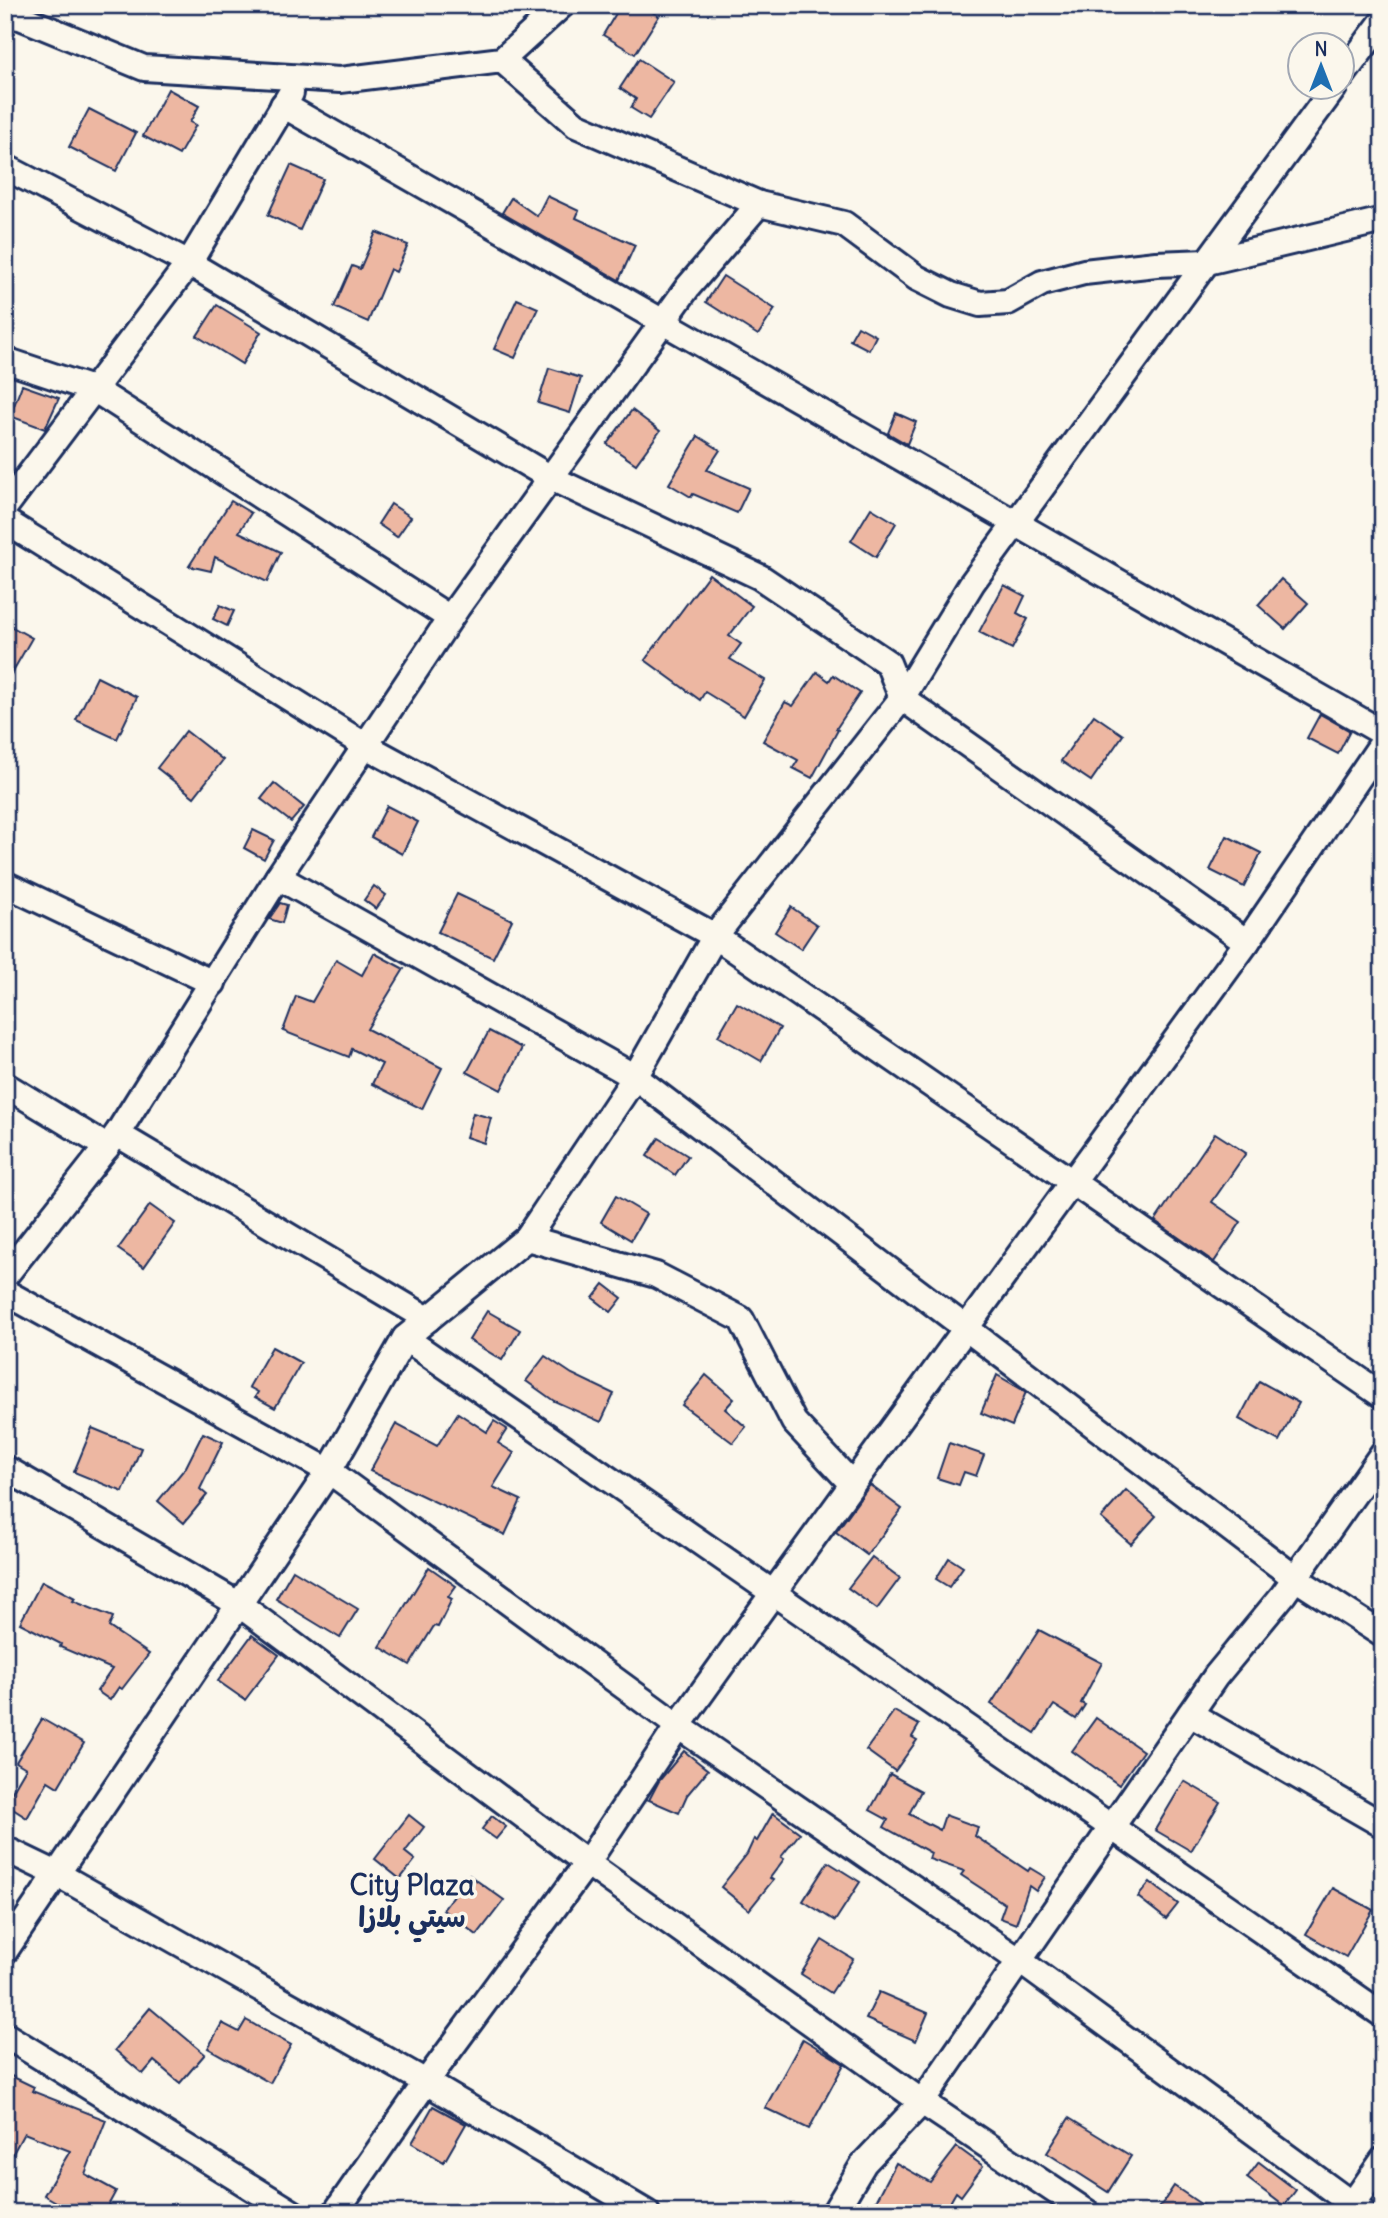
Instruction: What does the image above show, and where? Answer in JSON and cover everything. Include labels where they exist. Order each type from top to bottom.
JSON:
[{"type":"street","points":[[5,15],[20,17],[144,68],[340,80],[502,60],[562,5]]},
{"type":"street","points":[[1356,57],[1383,21]]},
{"type":"street","points":[[502,60],[576,125],[759,204],[844,224],[917,278],[951,295],[979,304],[1008,302],[1042,282],[1084,272],[1156,264],[1207,262],[1259,252],[1383,220]]},
{"type":"street","points":[[5,507],[189,263],[300,77]]},
{"type":"street","points":[[5,1951],[59,1875],[329,1471],[405,1338],[527,1238],[635,1077],[715,936],[902,698],[972,583],[1014,523],[1324,102]]},
{"type":"street","points":[[283,105],[1383,733]]},
{"type":"street","points":[[5,167],[189,263],[551,478],[760,577],[888,663],[902,698],[1247,942]]},
{"type":"street","points":[[5,1276],[112,1140],[278,877],[450,618],[713,256],[759,204]]},
{"type":"street","points":[[5,360],[95,390],[450,618]]},
{"type":"street","points":[[5,521],[366,746],[715,936],[1383,1396]]},
{"type":"street","points":[[335,2213],[426,2082],[587,1863],[678,1726],[774,1592],[1247,942],[1383,742]]},
{"type":"street","points":[[278,877],[635,1077],[1295,1577],[1383,1635]]},
{"type":"street","points":[[5,884],[213,983]]},
{"type":"street","points":[[5,1085],[112,1140],[428,1319]]},
{"type":"street","points":[[527,1238],[656,1275],[741,1319],[793,1422],[852,1484]]},
{"type":"street","points":[[5,1292],[329,1471],[678,1726],[1020,1961],[1354,2210],[1383,2160]]},
{"type":"street","points":[[405,1338],[1383,2015]]},
{"type":"street","points":[[834,2213],[864,2163],[922,2102],[1113,1829],[1216,1676],[1295,1577],[1383,1453]]},
{"type":"street","points":[[5,1468],[240,1605],[587,1863],[922,2102],[1088,2213]]},
{"type":"street","points":[[1190,1714],[1383,1825]]},
{"type":"street","points":[[5,1849],[59,1875],[426,2082],[647,2213]]},
{"type":"street","points":[[5,2035],[293,2213]]},
{"type":"building","points":[[621,5],[640,5],[659,16],[635,54],[603,35]]},
{"type":"building","points":[[639,59],[674,82],[649,119],[631,108],[636,99],[620,88]]},
{"type":"building","points":[[168,89],[199,106],[190,122],[196,125],[179,155],[143,136]]},
{"type":"building","points":[[89,109],[136,133],[116,171],[69,147]]},
{"type":"building","points":[[291,165],[323,179],[300,230],[268,215]]},
{"type":"building","points":[[547,196],[579,211],[576,218],[635,245],[619,280],[502,213],[511,198],[537,216]]},
{"type":"building","points":[[376,232],[408,245],[396,272],[390,269],[368,322],[334,307],[352,266],[360,269]]},
{"type":"building","points":[[723,276],[775,309],[758,335],[706,302]]},
{"type":"building","points":[[517,299],[538,308],[515,358],[494,349]]},
{"type":"building","points":[[217,305],[261,332],[242,364],[197,336]]},
{"type":"building","points":[[858,326],[876,336],[869,350],[850,340]]},
{"type":"building","points":[[549,368],[581,378],[570,413],[538,403]]},
{"type":"building","points":[[22,385],[59,398],[45,429],[10,416]]},
{"type":"building","points":[[632,410],[660,431],[636,464],[607,444]]},
{"type":"building","points":[[896,413],[916,422],[907,444],[888,433]]},
{"type":"building","points":[[698,436],[720,450],[707,470],[749,488],[737,513],[693,494],[691,497],[669,484]]},
{"type":"building","points":[[231,501],[251,513],[239,532],[281,552],[267,582],[215,557],[211,571],[189,566]]},
{"type":"building","points":[[391,504],[411,517],[397,537],[378,524]]},
{"type":"building","points":[[871,508],[896,523],[876,557],[851,541]]},
{"type":"building","points":[[709,574],[752,606],[729,636],[741,644],[730,659],[765,680],[744,716],[705,692],[700,700],[645,660]]},
{"type":"building","points":[[1281,579],[1308,603],[1285,629],[1258,605]]},
{"type":"building","points":[[1004,585],[1025,596],[1017,613],[1028,619],[1012,649],[979,632]]},
{"type":"building","points":[[220,605],[234,611],[227,626],[213,619]]},
{"type":"building","points":[[5,623],[32,638],[5,685]]},
{"type":"building","points":[[817,672],[829,681],[833,675],[860,693],[836,729],[838,730],[812,778],[793,768],[798,760],[763,741],[785,702],[793,706]]},
{"type":"building","points":[[97,677],[137,697],[117,739],[76,720]]},
{"type":"building","points":[[1320,714],[1350,731],[1338,754],[1307,738]]},
{"type":"building","points":[[1094,715],[1123,735],[1091,781],[1061,761]]},
{"type":"building","points":[[186,731],[223,760],[194,797],[157,768]]},
{"type":"building","points":[[274,783],[304,807],[291,822],[261,799]]},
{"type":"building","points":[[387,806],[418,822],[402,854],[371,837]]},
{"type":"building","points":[[253,830],[274,840],[264,859],[244,848]]},
{"type":"building","points":[[1227,836],[1261,853],[1244,887],[1210,870]]},
{"type":"building","points":[[374,886],[386,895],[376,909],[364,900]]},
{"type":"building","points":[[457,894],[512,920],[493,958],[438,932]]},
{"type":"building","points":[[280,903],[287,905],[282,923],[269,919]]},
{"type":"building","points":[[791,907],[817,925],[801,949],[775,932]]},
{"type":"building","points":[[374,953],[404,969],[367,1029],[442,1068],[422,1109],[372,1084],[382,1064],[352,1049],[349,1057],[283,1031],[296,996],[312,1002],[336,960],[362,975]]},
{"type":"building","points":[[737,1003],[780,1028],[761,1061],[718,1036]]},
{"type":"building","points":[[489,1031],[522,1048],[501,1090],[467,1072]]},
{"type":"building","points":[[473,1113],[491,1118],[484,1143],[466,1137]]},
{"type":"building","points":[[1215,1133],[1246,1153],[1212,1202],[1241,1222],[1214,1262],[1155,1221]]},
{"type":"building","points":[[659,1138],[688,1156],[675,1175],[647,1156]]},
{"type":"building","points":[[616,1196],[646,1214],[631,1240],[601,1222]]},
{"type":"building","points":[[150,1205],[175,1223],[144,1267],[118,1249]]},
{"type":"building","points":[[604,1284],[622,1298],[611,1312],[593,1298]]},
{"type":"building","points":[[487,1311],[520,1330],[502,1360],[469,1340]]},
{"type":"building","points":[[272,1347],[301,1363],[275,1408],[255,1397],[258,1392],[249,1387]]},
{"type":"building","points":[[545,1356],[572,1374],[614,1394],[601,1422],[554,1401],[526,1381]]},
{"type":"building","points":[[706,1375],[734,1399],[725,1409],[746,1427],[733,1443],[682,1405]]},
{"type":"building","points":[[997,1375],[1026,1392],[1012,1426],[981,1413]]},
{"type":"building","points":[[1259,1381],[1299,1403],[1279,1441],[1239,1419]]},
{"type":"building","points":[[458,1413],[487,1432],[494,1421],[507,1429],[498,1443],[514,1453],[493,1487],[521,1500],[505,1535],[370,1471],[396,1424],[437,1446]]},
{"type":"building","points":[[92,1428],[141,1448],[123,1492],[74,1472]]},
{"type":"building","points":[[203,1433],[223,1442],[200,1489],[207,1495],[184,1523],[158,1501],[186,1467]]},
{"type":"building","points":[[949,1443],[984,1455],[976,1476],[964,1472],[959,1485],[937,1478]]},
{"type":"building","points":[[870,1485],[902,1509],[867,1555],[836,1532]]},
{"type":"building","points":[[1126,1490],[1156,1516],[1131,1544],[1101,1518]]},
{"type":"building","points":[[872,1557],[900,1578],[877,1609],[848,1588]]},
{"type":"building","points":[[949,1558],[963,1567],[949,1587],[936,1579]]},
{"type":"building","points":[[429,1567],[456,1586],[448,1597],[452,1599],[438,1627],[434,1626],[410,1665],[380,1647]]},
{"type":"building","points":[[293,1570],[358,1609],[340,1638],[276,1599]]},
{"type":"building","points":[[42,1581],[75,1598],[73,1601],[113,1617],[109,1627],[149,1654],[110,1700],[97,1691],[112,1669],[60,1647],[61,1644],[20,1623]]},
{"type":"building","points":[[1039,1630],[1102,1663],[1081,1703],[1085,1705],[1076,1719],[1054,1705],[1035,1733],[991,1704]]},
{"type":"building","points":[[252,1635],[279,1655],[245,1700],[218,1681]]},
{"type":"building","points":[[894,1711],[919,1725],[912,1737],[917,1740],[895,1771],[866,1750]]},
{"type":"building","points":[[1096,1718],[1143,1751],[1119,1785],[1072,1751]]},
{"type":"building","points":[[42,1719],[84,1743],[58,1787],[48,1781],[27,1818],[5,1804],[26,1768],[16,1762]]},
{"type":"building","points":[[684,1751],[708,1770],[687,1795],[679,1813],[649,1800],[659,1781]]},
{"type":"building","points":[[890,1774],[921,1791],[909,1814],[940,1830],[945,1815],[978,1827],[975,1836],[1028,1871],[1030,1868],[1045,1877],[1036,1891],[1029,1886],[1016,1924],[1000,1918],[1005,1904],[961,1875],[964,1871],[929,1859],[931,1853],[884,1827],[888,1820],[870,1810]]},
{"type":"building","points":[[1184,1781],[1220,1802],[1191,1851],[1155,1830]]},
{"type":"building","points":[[773,1813],[800,1833],[781,1857],[784,1859],[770,1878],[773,1880],[749,1910],[721,1887],[747,1854],[754,1839],[757,1841]]},
{"type":"building","points":[[409,1815],[424,1827],[405,1852],[415,1860],[400,1879],[375,1859]]},
{"type":"building","points":[[492,1816],[506,1827],[496,1839],[482,1829]]},
{"type":"building","points":[[828,1862],[860,1882],[835,1921],[803,1901]]},
{"type":"building","points":[[469,1875],[504,1900],[477,1935],[443,1910]]},
{"type":"building","points":[[1150,1882],[1178,1904],[1166,1919],[1138,1897]]},
{"type":"building","points":[[1333,1888],[1373,1910],[1346,1957],[1306,1934]]},
{"type":"building","points":[[822,1940],[853,1959],[831,1993],[801,1974]]},
{"type":"building","points":[[879,1992],[928,2013],[916,2041],[866,2019]]},
{"type":"building","points":[[150,2008],[205,2054],[180,2083],[154,2061],[143,2074],[115,2050]]},
{"type":"building","points":[[246,2020],[291,2045],[270,2083],[208,2048],[222,2023],[239,2032]]},
{"type":"building","points":[[803,2039],[844,2064],[809,2129],[765,2108]]},
{"type":"building","points":[[5,2073],[34,2087],[32,2091],[106,2120],[85,2174],[116,2191],[104,2213],[76,2213],[44,2195],[70,2151],[24,2133],[5,2168]]},
{"type":"building","points":[[433,2106],[466,2124],[444,2162],[412,2143]]},
{"type":"building","points":[[1069,2118],[1131,2156],[1108,2192],[1047,2153]]},
{"type":"building","points":[[957,2147],[983,2166],[961,2196],[956,2192],[944,2213],[870,2213],[896,2163],[930,2182]]},
{"type":"building","points":[[1259,2162],[1296,2190],[1284,2206],[1247,2178]]},
{"type":"building","points":[[1174,2186],[1214,2213],[1156,2213]]},
{"type":"district","name":"City Plaza سيتي بلازا","points":[[412,1901]]}]
